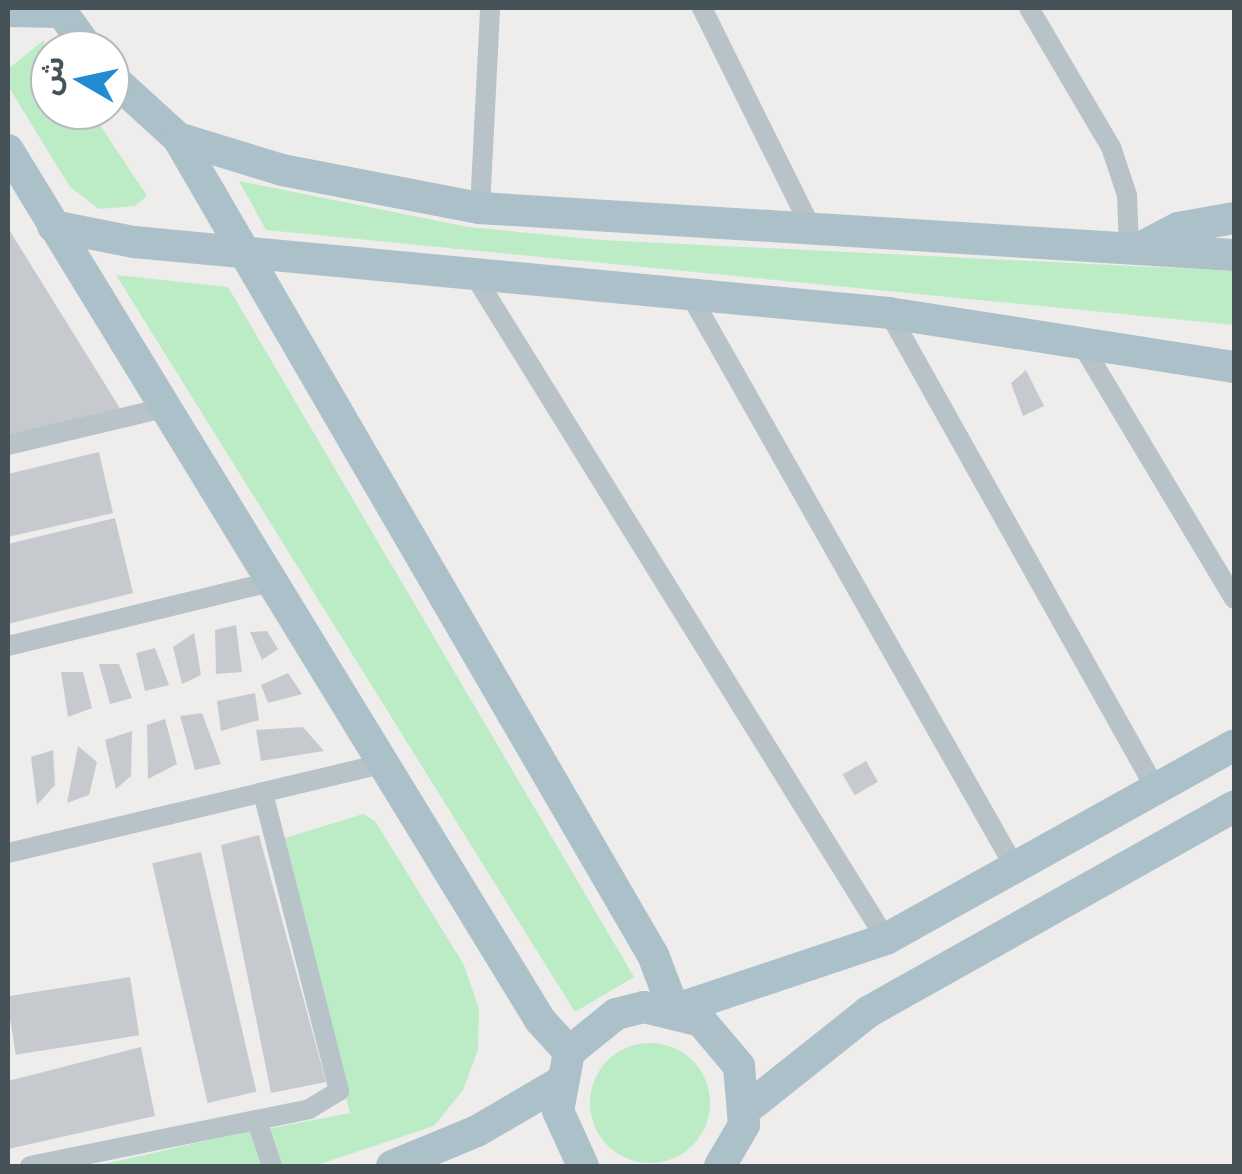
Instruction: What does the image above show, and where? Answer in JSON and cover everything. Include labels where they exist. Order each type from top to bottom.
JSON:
[{"type":"main road","points":[[8,12],[61,10]]},
{"type":"main road","points":[[130,94],[178,138],[653,955],[674,1010],[724,1040],[739,1066],[745,1110]]},
{"type":"main road","points":[[178,138],[282,170],[480,208],[814,234],[1136,247],[1234,255]]},
{"type":"main road","points":[[8,150],[540,1020],[564,1068],[565,1140],[583,1166]]},
{"type":"main road","points":[[1136,247],[1178,228],[1234,218]]},
{"type":"main road","points":[[53,226],[244,251],[889,313],[1234,367]]},
{"type":"main road","points":[[392,1166],[478,1131],[564,1068],[616,1014],[674,1010],[886,940],[1017,871],[1234,745]]},
{"type":"main road","points":[[720,1166],[745,1110],[868,1012],[1234,807]]},
{"type":"street","points":[[480,208],[490,8]]},
{"type":"street","points":[[702,8],[814,234]]},
{"type":"street","points":[[1028,8],[1111,147],[1127,195],[1136,247]]},
{"type":"street","points":[[471,270],[886,940]]},
{"type":"street","points":[[688,291],[1017,871]]},
{"type":"street","points":[[889,313],[1156,791]]},
{"type":"street","points":[[1081,343],[1234,599]]},
{"type":"street","points":[[8,446],[163,408]]},
{"type":"street","points":[[8,646],[270,582]]},
{"type":"street","points":[[8,854],[382,764]]},
{"type":"street","points":[[30,1166],[257,1121],[328,1103],[339,1091],[263,792]]},
{"type":"street","points":[[257,1121],[272,1166]]},
{"type":"green space","points":[[30,51],[30,122],[8,86],[8,69]]},
{"type":"green space","points":[[35,130],[103,130],[147,196],[135,206],[99,209],[70,187]]},
{"type":"green space","points":[[239,181],[468,227],[602,240],[1234,271],[1234,325],[266,230]]},
{"type":"green space","points":[[116,275],[228,287],[634,977],[575,1012]]},
{"type":"green space","points":[[363,814],[375,821],[464,965],[479,1009],[478,1050],[463,1090],[434,1126],[314,1166],[280,1166],[267,1129],[350,1113],[279,840]]},
{"type":"green space","points":[[650,1043],[673,1048],[692,1061],[705,1080],[710,1103],[705,1126],[692,1145],[673,1158],[650,1163],[627,1158],[608,1145],[595,1126],[590,1103],[595,1080],[608,1061],[627,1048]]},
{"type":"green space","points":[[253,1130],[265,1166],[96,1166]]},
{"type":"building","points":[[8,228],[121,410],[8,438]]},
{"type":"building","points":[[1026,370],[1044,406],[1023,416],[1011,383]]},
{"type":"building","points":[[99,452],[113,513],[8,537],[8,474]]},
{"type":"building","points":[[115,518],[133,593],[8,624],[8,544]]},
{"type":"building","points":[[236,625],[242,672],[216,674],[215,630]]},
{"type":"building","points":[[267,631],[278,649],[262,660],[250,632]]},
{"type":"building","points":[[194,633],[201,675],[182,684],[173,647]]},
{"type":"building","points":[[155,648],[169,685],[145,691],[136,653]]},
{"type":"building","points":[[99,664],[119,664],[132,698],[110,704]]},
{"type":"building","points":[[61,672],[83,672],[92,708],[68,717]]},
{"type":"building","points":[[288,673],[302,694],[268,703],[261,685]]},
{"type":"building","points":[[255,693],[259,720],[221,731],[217,701]]},
{"type":"building","points":[[202,713],[221,764],[195,770],[180,716]]},
{"type":"building","points":[[165,719],[177,764],[148,779],[147,725]]},
{"type":"building","points":[[303,727],[324,751],[261,761],[256,730]]},
{"type":"building","points":[[132,731],[131,776],[116,789],[105,740]]},
{"type":"building","points":[[78,746],[97,762],[89,795],[67,803]]},
{"type":"building","points":[[53,750],[55,785],[37,805],[31,757]]},
{"type":"building","points":[[866,761],[878,782],[855,795],[843,775]]},
{"type":"building","points":[[259,835],[326,1082],[271,1093],[221,845]]},
{"type":"building","points":[[201,852],[256,1092],[208,1103],[152,863]]},
{"type":"building","points":[[130,977],[139,1035],[16,1055],[8,996]]},
{"type":"building","points":[[141,1047],[155,1116],[8,1149],[8,1081]]}]
